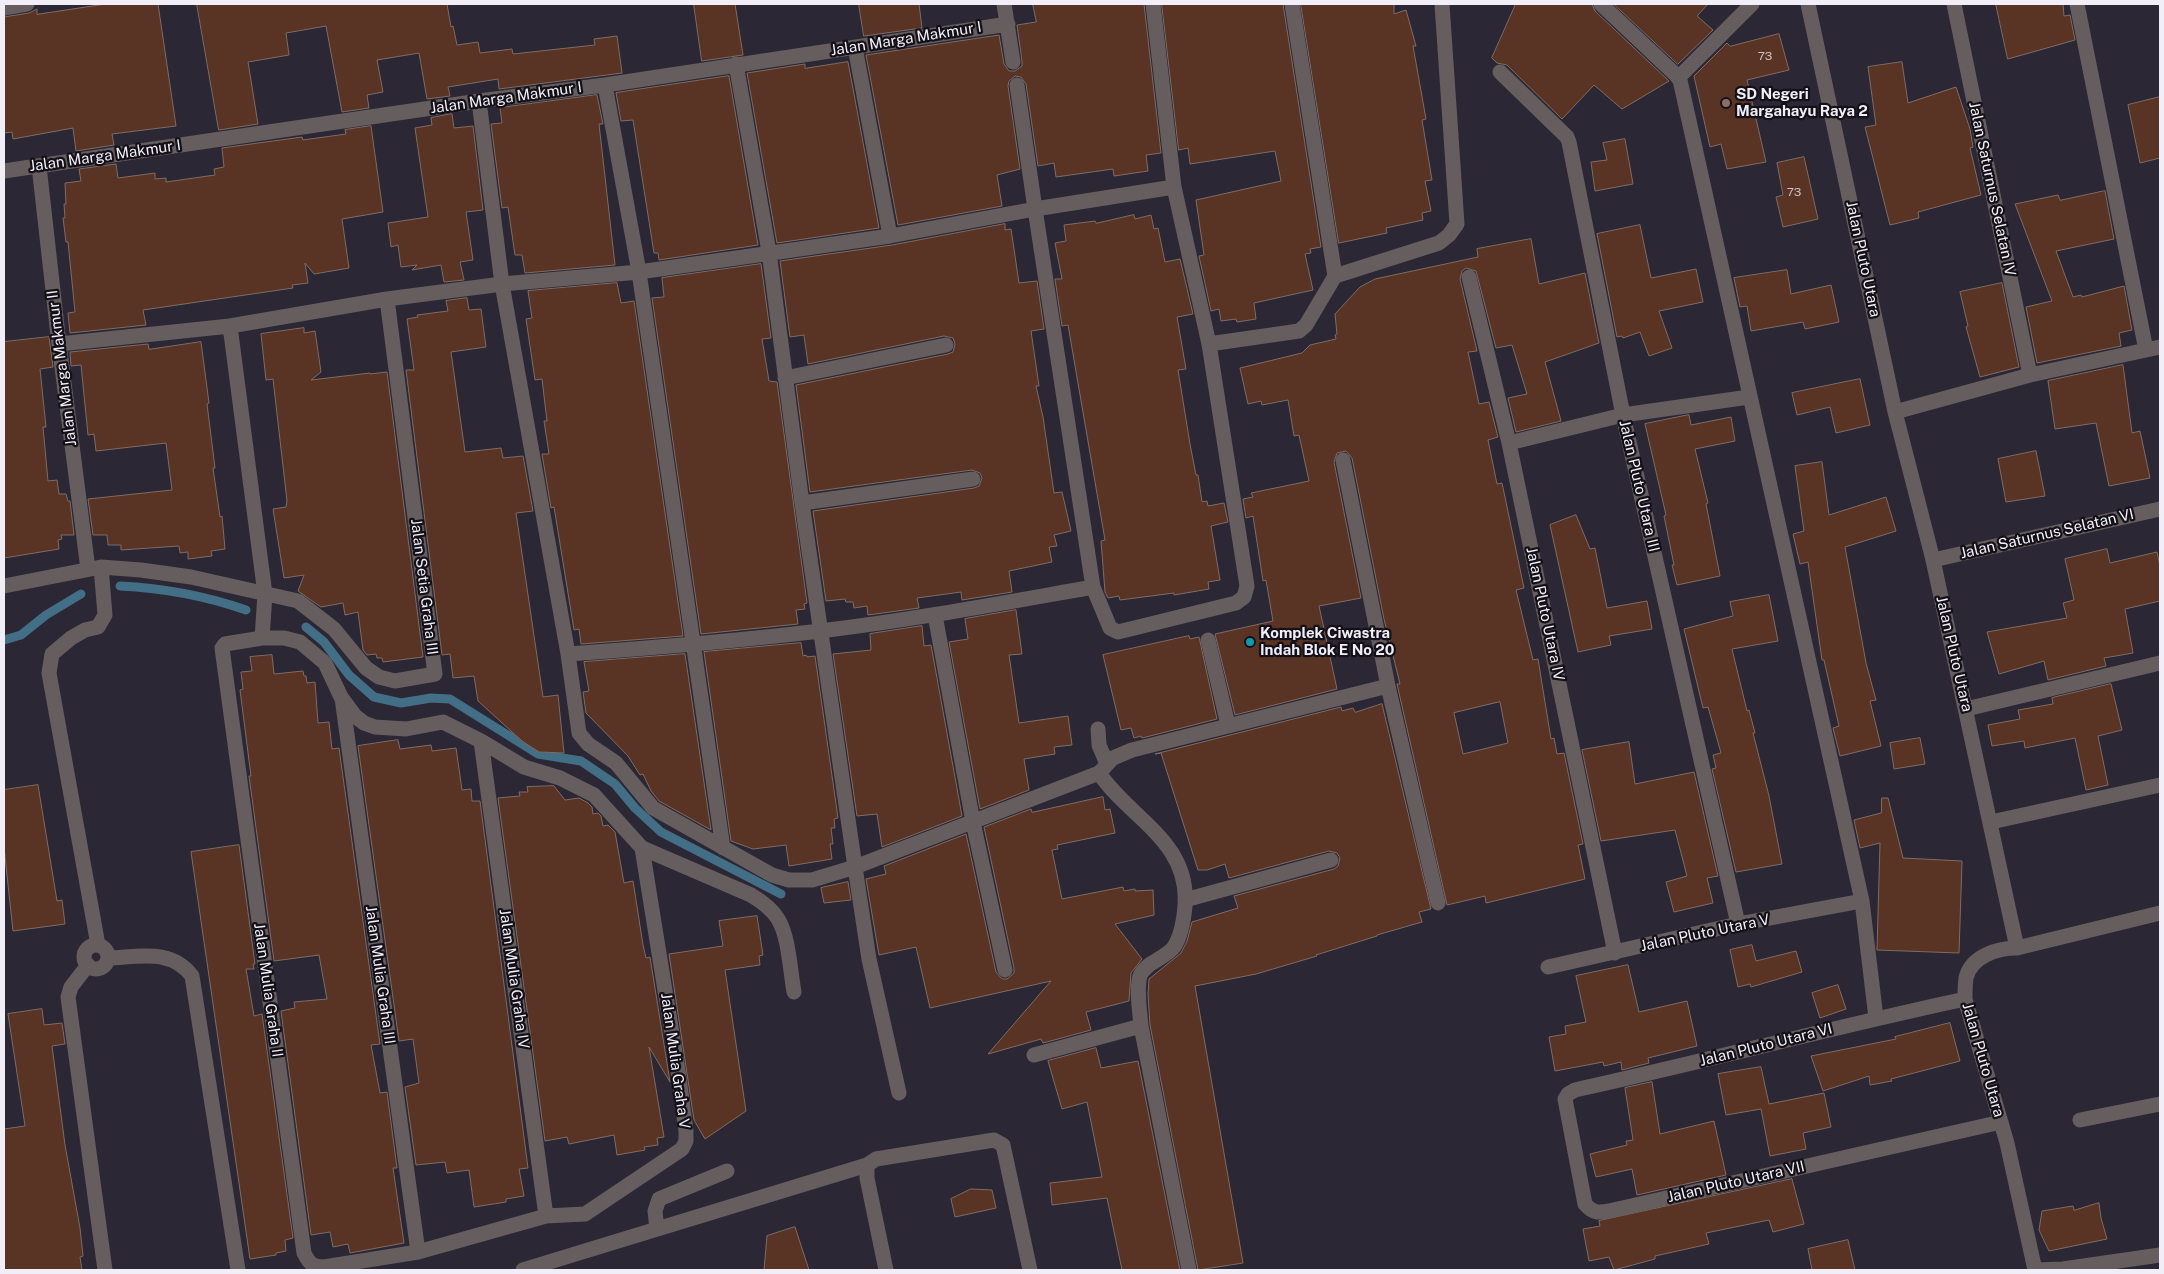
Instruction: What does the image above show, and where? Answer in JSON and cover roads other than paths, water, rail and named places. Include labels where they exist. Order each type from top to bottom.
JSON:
[{"type":"street","points":[[4,8],[27,4]]},
{"type":"street","points":[[1004,4],[1013,62]]},
{"type":"street","points":[[1017,85],[1093,587],[1110,628],[1118,632],[1236,603],[1244,597],[1247,586],[1209,344],[1174,187],[1153,4]]},
{"type":"street","points":[[1209,344],[1300,331],[1306,325],[1335,276],[1292,4]]},
{"type":"street","points":[[1335,276],[1439,243],[1449,235],[1457,224],[1442,4]]},
{"type":"street","points":[[1601,4],[1678,78],[1862,901],[1876,1018]]},
{"type":"street","points":[[1678,78],[1752,4]]},
{"type":"street","name":"Jalan Saturnus Selatan IV","points":[[1954,4],[2030,375]]},
{"type":"street","points":[[1895,412],[2030,375],[2153,348],[2077,4]]},
{"type":"street","name":"Jalan Pluto Utara","points":[[1806,7],[1895,412],[1933,560],[2017,948],[2003,948],[1975,962],[1969,969],[1966,979],[1965,998],[2001,1122],[2040,1270]]},
{"type":"street","name":"Jalan Marga Makmur I","points":[[4,171],[479,101],[605,85],[1008,24]]},
{"type":"street","points":[[855,47],[890,236]]},
{"type":"street","points":[[736,64],[769,252],[802,503],[869,959],[899,1093]]},
{"type":"street","name":"Jalan Pluto Utara III","points":[[1500,72],[1568,140],[1623,415],[1738,924]]},
{"type":"street","points":[[605,85],[639,272],[723,848]]},
{"type":"street","points":[[479,101],[502,284],[568,654],[579,733],[588,744],[616,763],[653,808],[772,874],[789,880],[812,880],[973,822],[1103,769],[1113,758],[1132,750],[1388,686]]},
{"type":"street","name":"Jalan Marga Makmur II","points":[[39,166],[58,344],[95,568],[105,615],[98,627],[85,630],[71,638],[52,654],[49,673],[98,945]]},
{"type":"street","points":[[58,344],[230,326],[387,299],[502,284],[639,272],[890,236],[1035,209],[1174,187]]},
{"type":"street","name":"Jalan Pluto Utara IV","points":[[1468,277],[1509,442],[1615,953]]},
{"type":"street","name":"Jalan Setia Graha III","points":[[265,594],[298,601],[314,612],[334,629],[366,668],[379,677],[395,681],[435,674],[387,299]]},
{"type":"street","points":[[230,326],[265,594],[262,638],[284,638],[300,642],[325,663],[342,697],[364,724],[375,727],[406,729],[443,722],[481,741],[524,767],[560,778],[594,795],[642,848],[752,895],[763,903],[777,918],[783,930],[794,992]]},
{"type":"street","points":[[785,378],[946,345]]},
{"type":"street","points":[[1509,442],[1623,415],[1749,397]]},
{"type":"street","points":[[1342,460],[1388,686],[1438,904]]},
{"type":"street","points":[[802,503],[973,479]]},
{"type":"street","name":"Jalan Saturnus Selatan VI","points":[[1933,560],[2160,509]]},
{"type":"street","points":[[4,586],[95,568],[141,570],[191,577],[265,594]]},
{"type":"street","points":[[568,654],[693,645],[822,631],[934,615],[1093,587]]},
{"type":"street","points":[[934,615],[973,822],[1006,970]]},
{"type":"street","name":"Jalan Mulia Graha II","points":[[262,638],[231,641],[222,648],[304,1253],[308,1262],[315,1267],[324,1267],[418,1252]]},
{"type":"street","points":[[1208,640],[1228,725]]},
{"type":"street","points":[[1966,709],[2160,663]]},
{"type":"street","name":"Jalan Mulia Graha III","points":[[342,697],[418,1252]]},
{"type":"street","points":[[1098,728],[1099,745],[1107,785],[1141,816],[1167,844],[1183,875],[1184,919],[1174,947],[1145,968],[1140,976],[1141,1026],[1189,1270]]},
{"type":"street","name":"Jalan Mulia Graha IV","points":[[481,741],[546,1216]]},
{"type":"street","points":[[1991,822],[2160,785]]},
{"type":"street","name":"Jalan Mulia Graha V","points":[[418,1252],[546,1216],[589,1212],[676,1155],[682,1149],[686,1141],[679,1077],[642,848]]},
{"type":"street","points":[[1185,900],[1331,860]]},
{"type":"street","name":"Jalan Pluto Utara V","points":[[1548,967],[1738,924],[1862,901]]},
{"type":"street","points":[[2017,948],[2160,913]]},
{"type":"street","points":[[98,945],[105,949],[108,958],[104,965],[96,968],[88,965],[85,957],[87,949],[98,945]]},
{"type":"street","points":[[108,958],[164,956],[179,962],[192,976],[238,1270]]},
{"type":"street","points":[[88,965],[71,987],[68,997],[105,1270]]},
{"type":"street","name":"Jalan Pluto Utara VI","points":[[1568,1094],[1575,1090],[1965,998]]},
{"type":"street","points":[[1034,1055],[1141,1026]]},
{"type":"street","name":"Jalan Pluto Utara VII","points":[[1568,1094],[1565,1099],[1566,1109],[1585,1204],[1591,1210],[1598,1213],[2001,1122]]},
{"type":"street","points":[[2080,1120],[2160,1104]]},
{"type":"street","points":[[523,1270],[551,1266],[657,1229],[867,1165],[876,1159],[994,1140],[1003,1145],[1030,1270]]},
{"type":"street","points":[[867,1165],[867,1178],[886,1270]]},
{"type":"street","points":[[657,1229],[655,1211],[659,1200],[727,1171]]},
{"type":"street","points":[[2040,1270],[2160,1255]]},
{"type":"waterway","points":[[120,586],[184,594],[246,610]]},
{"type":"waterway","points":[[4,640],[21,635],[46,615],[81,594]]},
{"type":"waterway","points":[[306,627],[324,642],[349,675],[374,697],[401,703],[431,698],[450,699],[538,754],[581,761],[615,784],[635,808],[661,832],[781,894]]},
{"type":"place","name":"SD Negeri Margahayu Raya 2","points":[[1726,103]]},
{"type":"place","name":"Komplek Ciwastra Indah Blok E No 20","points":[[1250,642]]}]
